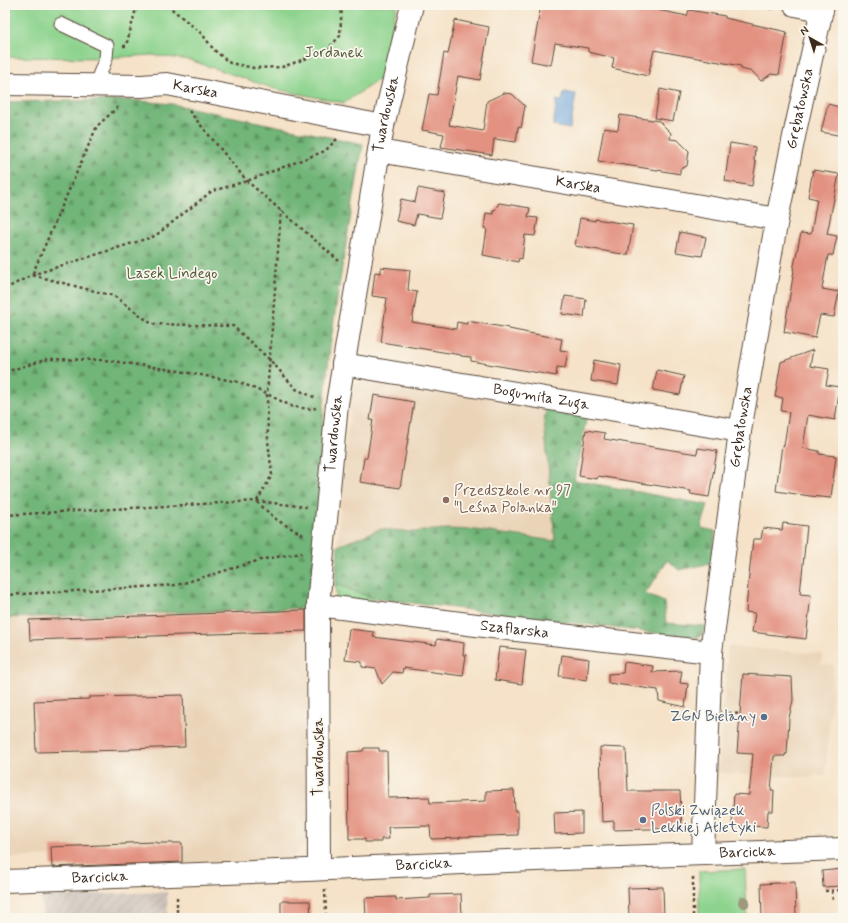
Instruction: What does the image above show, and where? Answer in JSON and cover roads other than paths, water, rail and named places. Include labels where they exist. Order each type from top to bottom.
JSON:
[{"type":"street","name":"Twardowska","points":[[322,879],[318,605],[337,404],[383,126],[412,5]]},
{"type":"street","points":[[796,5],[822,8]]},
{"type":"street","name":"Grębałowska","points":[[702,854],[710,652],[740,431],[777,219],[822,8]]},
{"type":"street","name":"Karska","points":[[5,84],[142,86],[167,84],[383,126]]},
{"type":"street","name":"Karska","points":[[379,151],[777,219]]},
{"type":"street","name":"Bogumiła Zuga","points":[[343,364],[740,431]]},
{"type":"street","name":"Szaflarska","points":[[318,605],[508,629],[710,652]]},
{"type":"street","name":"Barcicka","points":[[5,881],[322,879],[506,861],[843,849]]},
{"type":"lane","points":[[61,24],[107,46],[106,58],[95,86]]},
{"type":"water","points":[[564,92],[576,94],[570,129],[553,126],[557,100],[562,101]]},
{"type":"place","name":"Przedszkole nr 97 \"Leśna Polanka\"","points":[[446,500]]},
{"type":"place","name":"ZGN Bielany","points":[[764,717]]},
{"type":"place","name":"Polski Związek Lekkiej Atletyki","points":[[643,820]]},
{"type":"park label","name":"Jordanek","points":[[334,53]]},
{"type":"park label","name":"Lasek Lindego","points":[[172,274]]}]
